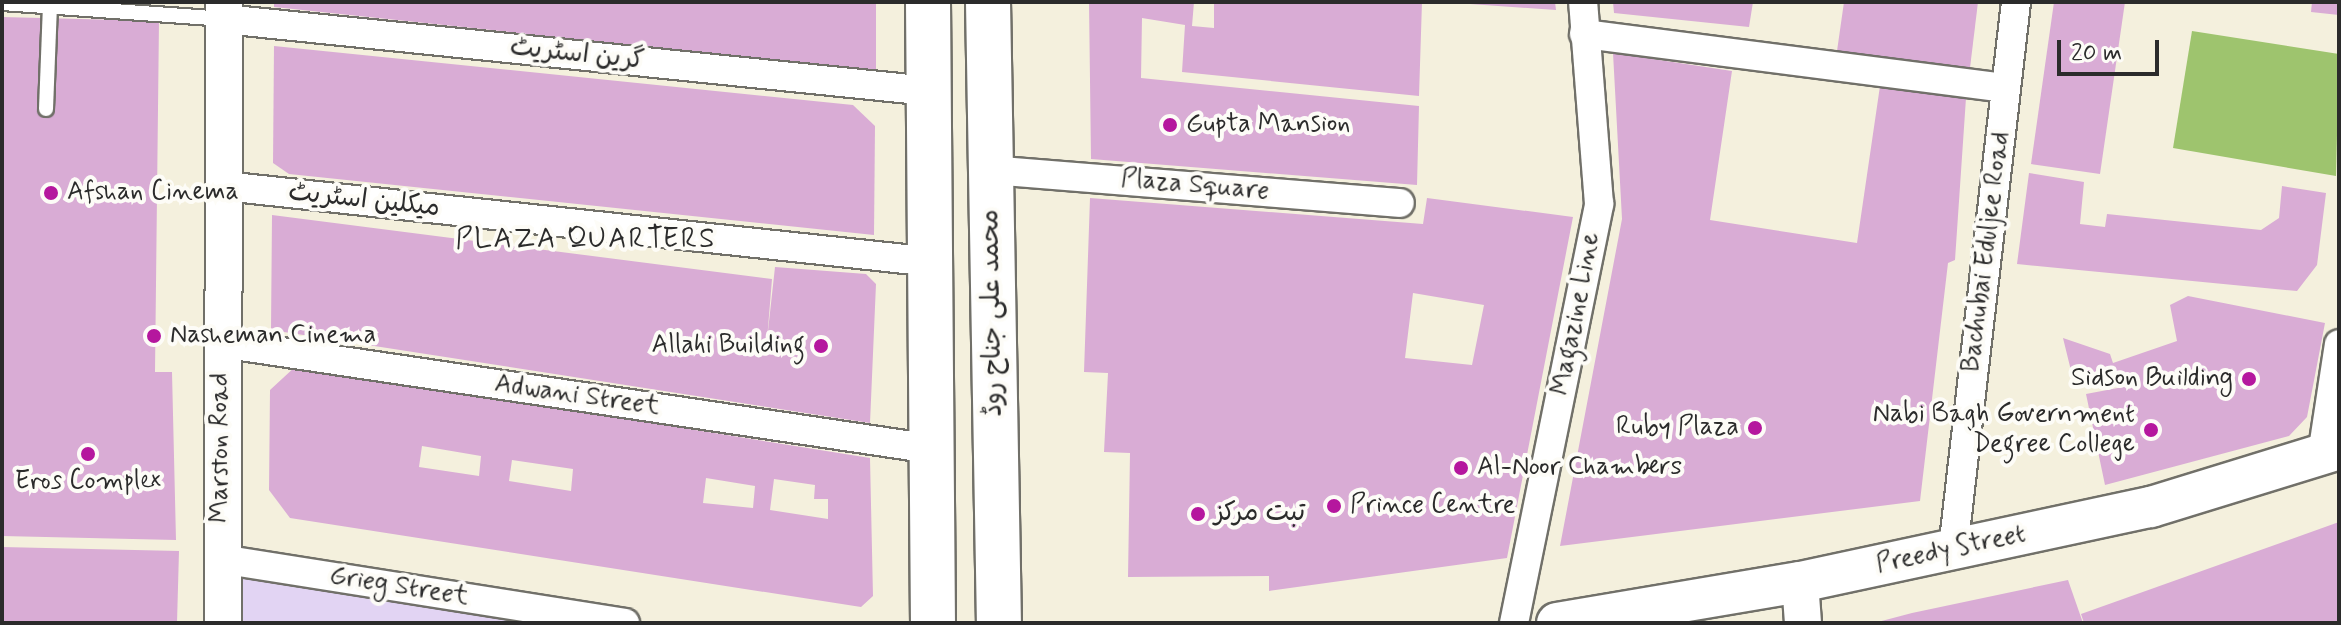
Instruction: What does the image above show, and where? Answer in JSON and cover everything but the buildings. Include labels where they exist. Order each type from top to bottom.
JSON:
[{"type":"highway","points":[[928,2],[933,262],[933,623]]},
{"type":"highway","name":"محمد علی جناح روڈ","points":[[988,2],[999,623]]},
{"type":"main road","name":"Preedy Street","points":[[1557,623],[1800,582],[2151,507],[2330,452]]},
{"type":"street","name":"Magazine Line","points":[[1514,623],[1599,204],[1583,2]]},
{"type":"street","name":"Bachubai Eduljee Road","points":[[1953,550],[2016,2]]},
{"type":"street","name":"گرین اسٹریٹ","points":[[224,11],[929,91]]},
{"type":"street","name":"Marston Road","points":[[223,623],[221,343],[224,11]]},
{"type":"street","points":[[1584,34],[2006,88]]},
{"type":"street","name":"Plaza Square","points":[[990,170],[1400,203]]},
{"type":"street","name":"میکلین اسٹریٹ","points":[[224,186],[933,262]]},
{"type":"street","name":"Adwani Street","points":[[221,343],[932,449]]},
{"type":"street","points":[[2330,452],[2339,344]]},
{"type":"street","name":"Grieg Street","points":[[221,559],[625,623]]},
{"type":"street","points":[[1800,582],[1803,623]]},
{"type":"lane","points":[[2,3],[224,11]]},
{"type":"lane","points":[[46,109],[50,6]]},
{"type":"shaded area","points":[[221,559],[625,623],[223,623]]},
{"type":"green space","points":[[2192,31],[2339,54],[2336,176],[2173,148]]},
{"type":"place","name":"Gupta Mansion","points":[[1170,125]]},
{"type":"place","name":"Afshan Cinema","points":[[51,193]]},
{"type":"place","name":"Nasheman Cinema","points":[[154,336]]},
{"type":"place","name":"Allahi Building","points":[[821,346]]},
{"type":"place","name":"Sidson Building","points":[[2249,379]]},
{"type":"place","name":"Ruby Plaza","points":[[1755,428]]},
{"type":"place","name":"Nabi Bagh Government Degree College","points":[[2151,430]]},
{"type":"place","name":"Eros Complex","points":[[88,454]]},
{"type":"place","name":"Al-Noor Chambers","points":[[1461,468]]},
{"type":"place","name":"Prince Centre","points":[[1334,506]]},
{"type":"place","name":"تبت مرکز","points":[[1198,514]]},
{"type":"district","name":"PLAZA QUARTERS","points":[[586,240]]}]
